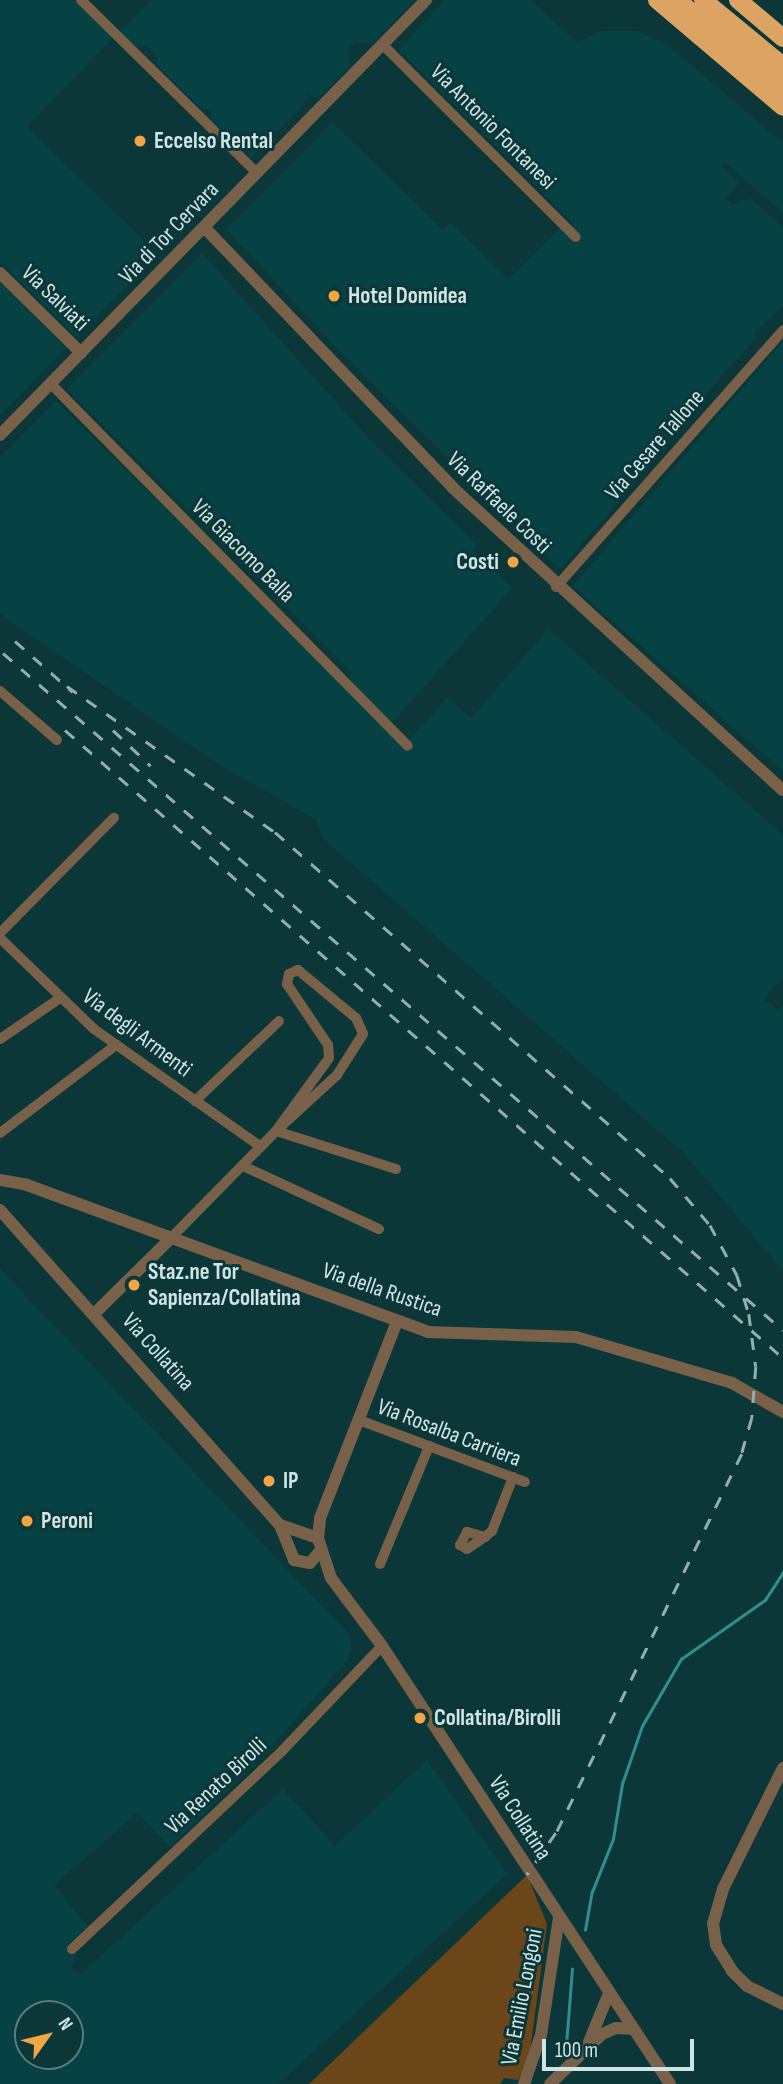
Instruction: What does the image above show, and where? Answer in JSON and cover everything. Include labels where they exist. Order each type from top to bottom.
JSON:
[{"type":"highway","points":[[657,0],[783,107]]},
{"type":"highway","points":[[677,0],[783,86]]},
{"type":"highway","points":[[704,0],[783,65]]},
{"type":"highway","points":[[738,0],[783,38]]},
{"type":"street","points":[[81,0],[257,173]]},
{"type":"street","name":"Via di Tor Cervara","points":[[0,435],[426,0]]},
{"type":"street","name":"Via Antonio Fontanesi","points":[[383,45],[576,237]]},
{"type":"street","name":"Via Raffaele Costi","points":[[204,227],[346,380],[556,587],[783,790]]},
{"type":"street","name":"Via Salviati","points":[[0,273],[81,353]]},
{"type":"street","name":"Via Cesare Tallone","points":[[556,587],[783,330]]},
{"type":"street","name":"Via Giacomo Balla","points":[[51,384],[408,746]]},
{"type":"street","points":[[0,691],[57,740]]},
{"type":"street","points":[[0,936],[114,818]]},
{"type":"street","name":"Via degli Armenti","points":[[0,936],[60,998],[116,1045],[261,1147]]},
{"type":"street","points":[[95,1313],[276,1131],[337,1075],[363,1034],[356,1018],[298,970],[290,972],[287,982],[328,1045],[330,1056],[276,1131]]},
{"type":"street","points":[[0,1040],[60,998]]},
{"type":"street","points":[[195,1101],[279,1021]]},
{"type":"street","points":[[0,1133],[116,1045]]},
{"type":"street","points":[[276,1131],[396,1168]]},
{"type":"street","points":[[243,1166],[379,1230]]},
{"type":"street","name":"Via della Rustica","points":[[0,1180],[27,1185],[169,1240],[311,1287],[397,1322],[446,1335],[564,1335],[732,1383],[758,1395],[783,1412]]},
{"type":"street","name":"Via Collatina","points":[[0,1210],[95,1313],[281,1525],[294,1560],[310,1563],[331,1578]]},
{"type":"street","points":[[310,1563],[319,1544],[320,1518],[397,1322]]},
{"type":"street","name":"Via Rosalba Carriera","points":[[359,1420],[525,1482]]},
{"type":"street","points":[[380,1564],[429,1446]]},
{"type":"street","points":[[485,1537],[513,1477]]},
{"type":"street","points":[[288,1545],[320,1518]]},
{"type":"street","name":"Via Collatina","points":[[281,1525],[302,1531],[319,1544],[331,1578],[382,1646],[670,2084]]},
{"type":"street","name":"Via Renato Birolli","points":[[72,1949],[282,1751],[382,1646]]},
{"type":"street","points":[[783,1768],[723,1889],[713,1923],[716,1945],[732,1971],[756,1991],[783,2004]]},
{"type":"street","name":"Via Emilio Longoni","points":[[524,2084],[541,2035],[559,1917]]},
{"type":"street","points":[[589,2043],[609,1993]]},
{"type":"street","name":"Via Emilio Longoni","points":[[550,2084],[589,2043],[610,2029],[633,2029]]},
{"type":"shaded area","points":[[0,0],[73,0],[113,38],[27,126],[157,254],[77,337],[0,262]]},
{"type":"shaded area","points":[[152,0],[414,0],[373,43],[355,42],[348,49],[350,66],[318,99],[308,94],[301,108],[252,157],[210,118],[212,112],[198,105],[157,65],[156,54],[148,46],[136,47],[120,32]]},
{"type":"shaded area","points":[[445,0],[530,0],[577,42],[602,31],[637,31],[667,45],[783,143],[783,212],[726,163],[721,166],[739,183],[725,199],[733,204],[750,198],[783,227],[783,306],[754,333],[755,339],[670,434],[669,443],[560,569],[336,347],[226,229],[332,122],[443,230],[451,223],[509,279],[560,228],[565,233],[569,229],[574,223],[399,50]]},
{"type":"shaded area","points":[[202,253],[371,441],[477,545],[473,550],[512,588],[391,724],[350,681],[352,672],[67,389]]},
{"type":"shaded area","points":[[0,283],[66,348],[0,415]]},
{"type":"shaded area","points":[[783,341],[783,771],[573,586]]},
{"type":"shaded area","points":[[56,401],[404,745],[447,698],[471,718],[548,629],[783,835],[783,977],[764,999],[778,1010],[783,1005],[783,1271],[683,1152],[323,838],[317,820],[218,764],[0,614],[0,457]]},
{"type":"shaded area","points":[[0,1269],[347,1632],[352,1644],[348,1660],[256,1763],[170,1847],[137,1813],[54,1885],[88,1927],[66,1945],[77,1955],[71,1967],[80,1975],[283,1789],[335,1846],[427,1760],[507,1874],[278,2084],[0,2084]]},
{"type":"shaded area","points":[[527,1875],[547,1924],[529,2059],[518,2080],[504,2078],[500,2084],[309,2084]]},
{"type":"waterway","points":[[585,1930],[592,1892],[613,1839],[622,1784],[642,1726],[681,1659],[765,1600],[783,1572]]},
{"type":"waterway","points":[[566,2045],[572,1969]]},
{"type":"railway","points":[[15,641],[73,692]]},
{"type":"railway","points":[[3,653],[783,1330]]},
{"type":"railway","points":[[67,686],[275,832],[670,1178],[710,1225],[737,1275],[749,1314],[756,1367],[752,1418],[742,1454],[556,1833],[527,1875]]},
{"type":"railway","points":[[65,730],[783,1358]]},
{"type":"railway","points":[[113,730],[151,766]]},
{"type":"place","name":"Eccelso Rental","points":[[140,141]]},
{"type":"place","name":"Hotel Domidea","points":[[334,296]]},
{"type":"place","name":"Costi","points":[[513,562]]},
{"type":"place","name":"Staz.ne Tor Sapienza/Collatina","points":[[134,1285]]},
{"type":"place","name":"IP","points":[[269,1481]]},
{"type":"place","name":"Peroni","points":[[27,1521]]},
{"type":"place","name":"Collatina/Birolli","points":[[420,1718]]}]
